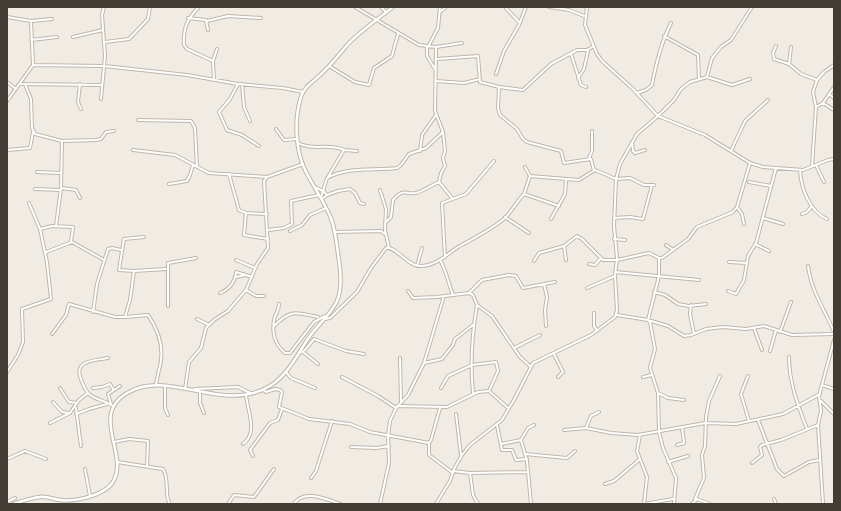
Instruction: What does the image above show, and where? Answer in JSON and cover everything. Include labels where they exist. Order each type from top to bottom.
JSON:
[{"type":"street","points":[[101,98],[105,42],[102,16],[104,7]]},
{"type":"street","points":[[105,42],[130,39],[148,19],[150,7]]},
{"type":"street","points":[[199,7],[188,18],[185,24],[184,45],[187,49],[213,61]]},
{"type":"street","points":[[355,7],[419,45],[436,47],[462,43]]},
{"type":"street","points":[[381,7],[386,12]]},
{"type":"street","points":[[76,414],[88,409],[111,405],[130,391],[149,384],[235,396],[263,390],[272,385],[286,372],[337,301],[340,293],[340,275],[335,232],[326,208],[303,164],[298,141],[298,112],[303,92],[350,43],[392,7]]},
{"type":"street","points":[[435,69],[427,56],[428,47],[438,28],[440,7]]},
{"type":"street","points":[[440,12],[446,7]]},
{"type":"street","points":[[505,7],[520,23]]},
{"type":"street","points":[[496,74],[504,51],[520,23],[526,7]]},
{"type":"street","points":[[549,7],[569,10],[585,16]]},
{"type":"street","points":[[588,7],[585,16],[585,24],[592,46],[602,61],[637,93],[658,116],[705,135],[750,163],[776,168],[800,170],[834,159]]},
{"type":"street","points":[[707,77],[712,58],[721,47],[731,40],[752,7]]},
{"type":"street","points":[[188,18],[205,19],[207,21],[228,16],[261,18]]},
{"type":"street","points":[[7,17],[31,21],[52,19]]},
{"type":"street","points":[[7,101],[33,65],[31,21]]},
{"type":"street","points":[[207,21],[208,30]]},
{"type":"street","points":[[637,93],[646,90],[652,85],[664,36],[671,23]]},
{"type":"street","points":[[73,37],[103,30]]},
{"type":"street","points":[[329,66],[355,82],[369,86],[374,68],[392,56],[398,33]]},
{"type":"street","points":[[664,36],[698,55],[699,79]]},
{"type":"street","points":[[31,40],[56,37]]},
{"type":"street","points":[[578,78],[584,69],[588,50],[592,46]]},
{"type":"street","points":[[776,46],[773,53],[774,59],[789,64],[801,74],[817,80]]},
{"type":"street","points":[[436,47],[436,115],[441,124],[445,151],[443,158],[445,166],[441,173],[440,182],[452,198]]},
{"type":"street","points":[[789,64],[791,47]]},
{"type":"street","points":[[214,80],[213,61],[217,49]]},
{"type":"street","points":[[437,59],[478,56],[480,82],[499,87],[523,90],[551,64],[577,50],[588,50]]},
{"type":"street","points":[[571,54],[580,85],[586,87]]},
{"type":"street","points":[[812,167],[816,106],[813,94],[817,80],[834,64]]},
{"type":"street","points":[[33,65],[104,66],[238,84],[283,88],[303,92]]},
{"type":"street","points":[[436,504],[448,485],[461,456],[473,443],[497,425],[516,398],[530,366],[597,331],[616,314],[615,272],[617,260],[614,239],[614,218],[616,179],[620,164],[632,141],[658,116],[686,84],[707,77],[732,85],[750,79]]},
{"type":"street","points":[[436,81],[464,83],[480,79]]},
{"type":"street","points":[[7,82],[16,89]]},
{"type":"street","points":[[20,84],[101,85]]},
{"type":"street","points":[[7,150],[30,148],[33,132],[31,99],[25,84]]},
{"type":"street","points":[[80,84],[78,102],[81,110]]},
{"type":"street","points":[[238,84],[230,99],[219,112],[219,115],[227,130],[242,135],[259,146]]},
{"type":"street","points":[[242,84],[244,107],[250,121]]},
{"type":"street","points":[[499,87],[498,108],[500,115],[517,129],[523,139],[530,144],[559,150],[563,155],[564,163],[590,158]]},
{"type":"street","points":[[816,106],[823,103],[834,87]]},
{"type":"street","points":[[829,94],[834,98]]},
{"type":"street","points":[[731,151],[745,121],[768,100]]},
{"type":"street","points":[[823,103],[834,110]]},
{"type":"street","points":[[420,151],[422,135],[436,115]]},
{"type":"street","points":[[138,120],[191,121],[195,128],[197,166]]},
{"type":"street","points":[[276,130],[284,140],[298,141],[307,147],[337,148],[357,151]]},
{"type":"street","points":[[33,132],[38,135],[62,141],[99,140],[106,132],[114,131]]},
{"type":"street","points":[[592,131],[592,148],[590,158],[593,161],[594,171]]},
{"type":"street","points":[[327,178],[339,172],[397,168],[402,165],[409,154],[420,151],[443,132]]},
{"type":"street","points":[[56,226],[60,189],[62,141]]},
{"type":"street","points":[[632,141],[634,152],[639,153],[645,150]]},
{"type":"street","points":[[133,150],[175,155],[209,173],[267,177],[303,164]]},
{"type":"street","points":[[320,197],[327,178],[344,150]]},
{"type":"street","points":[[445,257],[441,205],[443,201],[469,192],[494,161]]},
{"type":"street","points":[[534,262],[539,253],[564,246],[575,238],[580,237],[601,258],[606,260],[617,260],[649,253],[659,258],[665,256],[672,249],[688,240],[697,227],[732,214],[737,208],[750,163]]},
{"type":"street","points":[[169,184],[186,181],[190,175],[193,164]]},
{"type":"street","points":[[816,165],[824,182]]},
{"type":"street","points":[[380,190],[386,209],[385,222],[389,248],[408,262],[417,266],[425,266],[440,260],[458,248],[476,239],[505,218],[524,194],[530,176],[525,167]]},
{"type":"street","points":[[728,291],[737,294],[744,280],[746,263],[755,244],[776,168]]},
{"type":"street","points":[[800,170],[802,189],[818,214],[827,219]]},
{"type":"street","points":[[594,171],[616,179],[630,178],[644,185],[653,185],[643,219],[630,217],[614,218]]},
{"type":"street","points":[[530,176],[582,179],[594,171]]},
{"type":"street","points":[[37,172],[61,173]]},
{"type":"street","points":[[229,174],[238,210],[246,213],[267,214]]},
{"type":"street","points":[[187,390],[189,362],[199,352],[206,328],[228,311],[246,290],[255,268],[268,248],[267,214],[264,187],[267,177]]},
{"type":"street","points":[[551,219],[565,194],[566,179]]},
{"type":"street","points":[[385,222],[391,217],[393,200],[401,193],[408,191],[416,193],[440,182]]},
{"type":"street","points":[[748,182],[771,186]]},
{"type":"street","points":[[314,187],[319,187],[328,196]]},
{"type":"street","points":[[35,189],[76,190],[80,198]]},
{"type":"street","points":[[268,230],[284,228],[292,224],[291,201],[328,196],[338,191],[350,190],[355,193],[360,203],[364,204]]},
{"type":"street","points":[[524,194],[559,206]]},
{"type":"street","points":[[7,372],[18,355],[23,342],[22,309],[51,299],[46,252],[40,229],[29,203]]},
{"type":"street","points":[[802,214],[808,212],[812,206]]},
{"type":"street","points":[[290,230],[302,226],[310,215],[326,208]]},
{"type":"street","points":[[737,208],[742,214],[744,224]]},
{"type":"street","points":[[246,213],[244,234],[268,239]]},
{"type":"street","points":[[505,218],[530,233]]},
{"type":"street","points":[[762,218],[783,224]]},
{"type":"street","points":[[40,229],[56,226],[74,228],[71,242]]},
{"type":"street","points":[[335,232],[381,232],[386,234]]},
{"type":"street","points":[[144,237],[124,240],[119,270],[134,271],[166,269]]},
{"type":"street","points":[[614,239],[625,240]]},
{"type":"street","points":[[46,252],[71,242]]},
{"type":"street","points":[[71,242],[104,260]]},
{"type":"street","points":[[666,244],[672,249]]},
{"type":"street","points":[[755,244],[769,251]]},
{"type":"street","points":[[564,246],[566,260]]},
{"type":"street","points":[[93,312],[97,284],[104,260],[110,248],[122,251]]},
{"type":"street","points":[[274,326],[281,319],[295,312],[320,318],[330,318],[357,292],[377,258],[389,248]]},
{"type":"street","points":[[417,266],[422,248]]},
{"type":"street","points":[[168,306],[166,269],[168,264],[196,258]]},
{"type":"street","points":[[589,264],[595,265],[601,258]]},
{"type":"street","points":[[659,258],[659,276],[648,320],[655,350],[651,363],[652,375],[658,393],[659,432],[668,462],[676,480],[673,499],[674,504]]},
{"type":"street","points":[[236,260],[255,268]]},
{"type":"street","points":[[440,260],[447,273],[448,284],[454,295]]},
{"type":"street","points":[[729,262],[746,263]]},
{"type":"street","points":[[616,314],[648,320],[668,326],[680,335],[694,334],[706,329],[723,327],[754,328],[764,326],[792,335],[834,333],[810,281],[808,266]]},
{"type":"street","points":[[125,318],[130,300],[134,271]]},
{"type":"street","points":[[220,293],[230,288],[236,277],[236,272],[252,277]]},
{"type":"street","points":[[615,272],[700,280]]},
{"type":"street","points":[[236,277],[246,275]]},
{"type":"street","points":[[408,291],[413,298],[469,293],[480,281],[509,275],[516,276],[523,288],[555,282]]},
{"type":"street","points":[[587,288],[615,276]]},
{"type":"street","points":[[544,284],[547,297],[545,310],[546,326]]},
{"type":"street","points":[[246,290],[256,296],[264,296]]},
{"type":"street","points":[[654,292],[665,296],[678,304],[706,304]]},
{"type":"street","points":[[469,293],[473,295],[477,305],[492,316],[514,348],[530,366]]},
{"type":"street","points":[[380,504],[388,466],[388,436],[390,421],[397,407],[408,395],[424,363],[444,296]]},
{"type":"street","points":[[780,332],[791,302]]},
{"type":"street","points":[[52,334],[66,315],[69,304],[93,312],[125,318],[148,315],[160,339],[161,352],[156,385]]},
{"type":"street","points":[[279,304],[274,326],[276,345],[288,354],[314,322],[320,318]]},
{"type":"street","points":[[473,393],[473,325],[477,305]]},
{"type":"street","points":[[691,305],[690,314],[694,334]]},
{"type":"street","points":[[594,313],[594,326],[597,331]]},
{"type":"street","points":[[197,319],[209,325]]},
{"type":"street","points":[[424,363],[442,359],[453,345],[455,339],[473,325]]},
{"type":"street","points":[[754,328],[762,350]]},
{"type":"street","points":[[770,351],[776,330]]},
{"type":"street","points":[[514,348],[540,336]]},
{"type":"street","points":[[299,353],[302,352],[314,339],[346,351],[364,354]]},
{"type":"street","points":[[823,504],[818,425],[821,411],[820,394],[834,340]]},
{"type":"street","points":[[302,352],[318,364]]},
{"type":"street","points":[[554,354],[563,372],[558,377]]},
{"type":"street","points":[[789,357],[789,367],[798,407],[806,429]]},
{"type":"street","points":[[108,358],[84,363],[80,366],[79,376],[88,393],[111,405]]},
{"type":"street","points":[[400,358],[401,403]]},
{"type":"street","points":[[441,388],[448,376],[472,365],[497,363],[498,371],[489,391]]},
{"type":"street","points":[[286,372],[291,378],[315,388]]},
{"type":"street","points":[[643,377],[652,375]]},
{"type":"street","points":[[692,504],[704,478],[702,455],[705,446],[705,423],[709,401],[720,376]]},
{"type":"street","points":[[748,376],[742,394],[749,421]]},
{"type":"street","points":[[342,377],[374,393],[397,407],[447,407],[478,392],[489,391],[508,408]]},
{"type":"street","points":[[93,388],[110,384],[114,389]]},
{"type":"street","points":[[822,385],[834,389]]},
{"type":"street","points":[[13,504],[43,497],[61,500],[90,496],[100,493],[111,484],[117,474],[117,462],[112,442],[111,405],[108,394],[120,386]]},
{"type":"street","points":[[165,386],[165,408],[168,415]]},
{"type":"street","points":[[187,390],[238,387],[250,393]]},
{"type":"street","points":[[60,388],[69,402],[77,403]]},
{"type":"street","points":[[263,390],[266,392],[275,389],[282,391],[279,407],[309,419],[350,424],[370,432],[429,443]]},
{"type":"street","points":[[200,392],[200,403],[204,413]]},
{"type":"street","points":[[81,446],[76,407],[77,403],[88,393]]},
{"type":"street","points":[[658,393],[668,398],[684,400]]},
{"type":"street","points":[[243,444],[250,437],[252,428],[246,394]]},
{"type":"street","points":[[564,430],[586,428],[611,433],[640,434],[705,423],[733,424],[777,416],[798,407],[820,394]]},
{"type":"street","points":[[820,400],[834,414]]},
{"type":"street","points":[[53,402],[62,412],[70,413]]},
{"type":"street","points":[[50,423],[70,413],[76,407]]},
{"type":"street","points":[[440,408],[429,443],[429,455],[453,472],[528,472]]},
{"type":"street","points":[[253,456],[250,450],[254,443],[270,423],[278,420],[282,409]]},
{"type":"street","points":[[586,428],[591,416],[599,412]]},
{"type":"street","points":[[456,414],[461,456]]},
{"type":"street","points":[[758,420],[777,469],[784,476],[809,462],[820,460]]},
{"type":"street","points":[[311,478],[316,472],[332,421]]},
{"type":"street","points":[[497,425],[503,451],[512,450],[515,459],[527,459]]},
{"type":"street","points":[[501,444],[521,440],[529,427],[534,425]]},
{"type":"street","points":[[752,463],[762,455],[761,446],[818,425]]},
{"type":"street","points":[[677,446],[682,445],[685,441],[682,427]]},
{"type":"street","points":[[640,434],[637,448],[647,477],[644,504],[673,499]]},
{"type":"street","points":[[112,442],[129,439],[148,441],[147,466]]},
{"type":"street","points":[[521,440],[527,459],[531,504]]},
{"type":"street","points":[[351,447],[376,448],[389,446]]},
{"type":"street","points":[[7,459],[25,451],[46,459]]},
{"type":"street","points":[[525,454],[567,458],[575,451]]},
{"type":"street","points":[[668,462],[688,456]]},
{"type":"street","points":[[605,484],[614,480],[640,459]]},
{"type":"street","points":[[117,462],[164,470],[168,481],[168,503]]},
{"type":"street","points":[[85,469],[90,496]]},
{"type":"street","points":[[228,504],[234,495],[254,497],[274,469]]},
{"type":"street","points":[[470,473],[473,495],[478,504]]},
{"type":"street","points":[[294,504],[298,499],[308,496],[341,504]]},
{"type":"street","points":[[7,502],[16,498]]},
{"type":"street","points":[[695,499],[701,499],[708,504]]},
{"type":"street","points":[[774,499],[776,504]]}]
